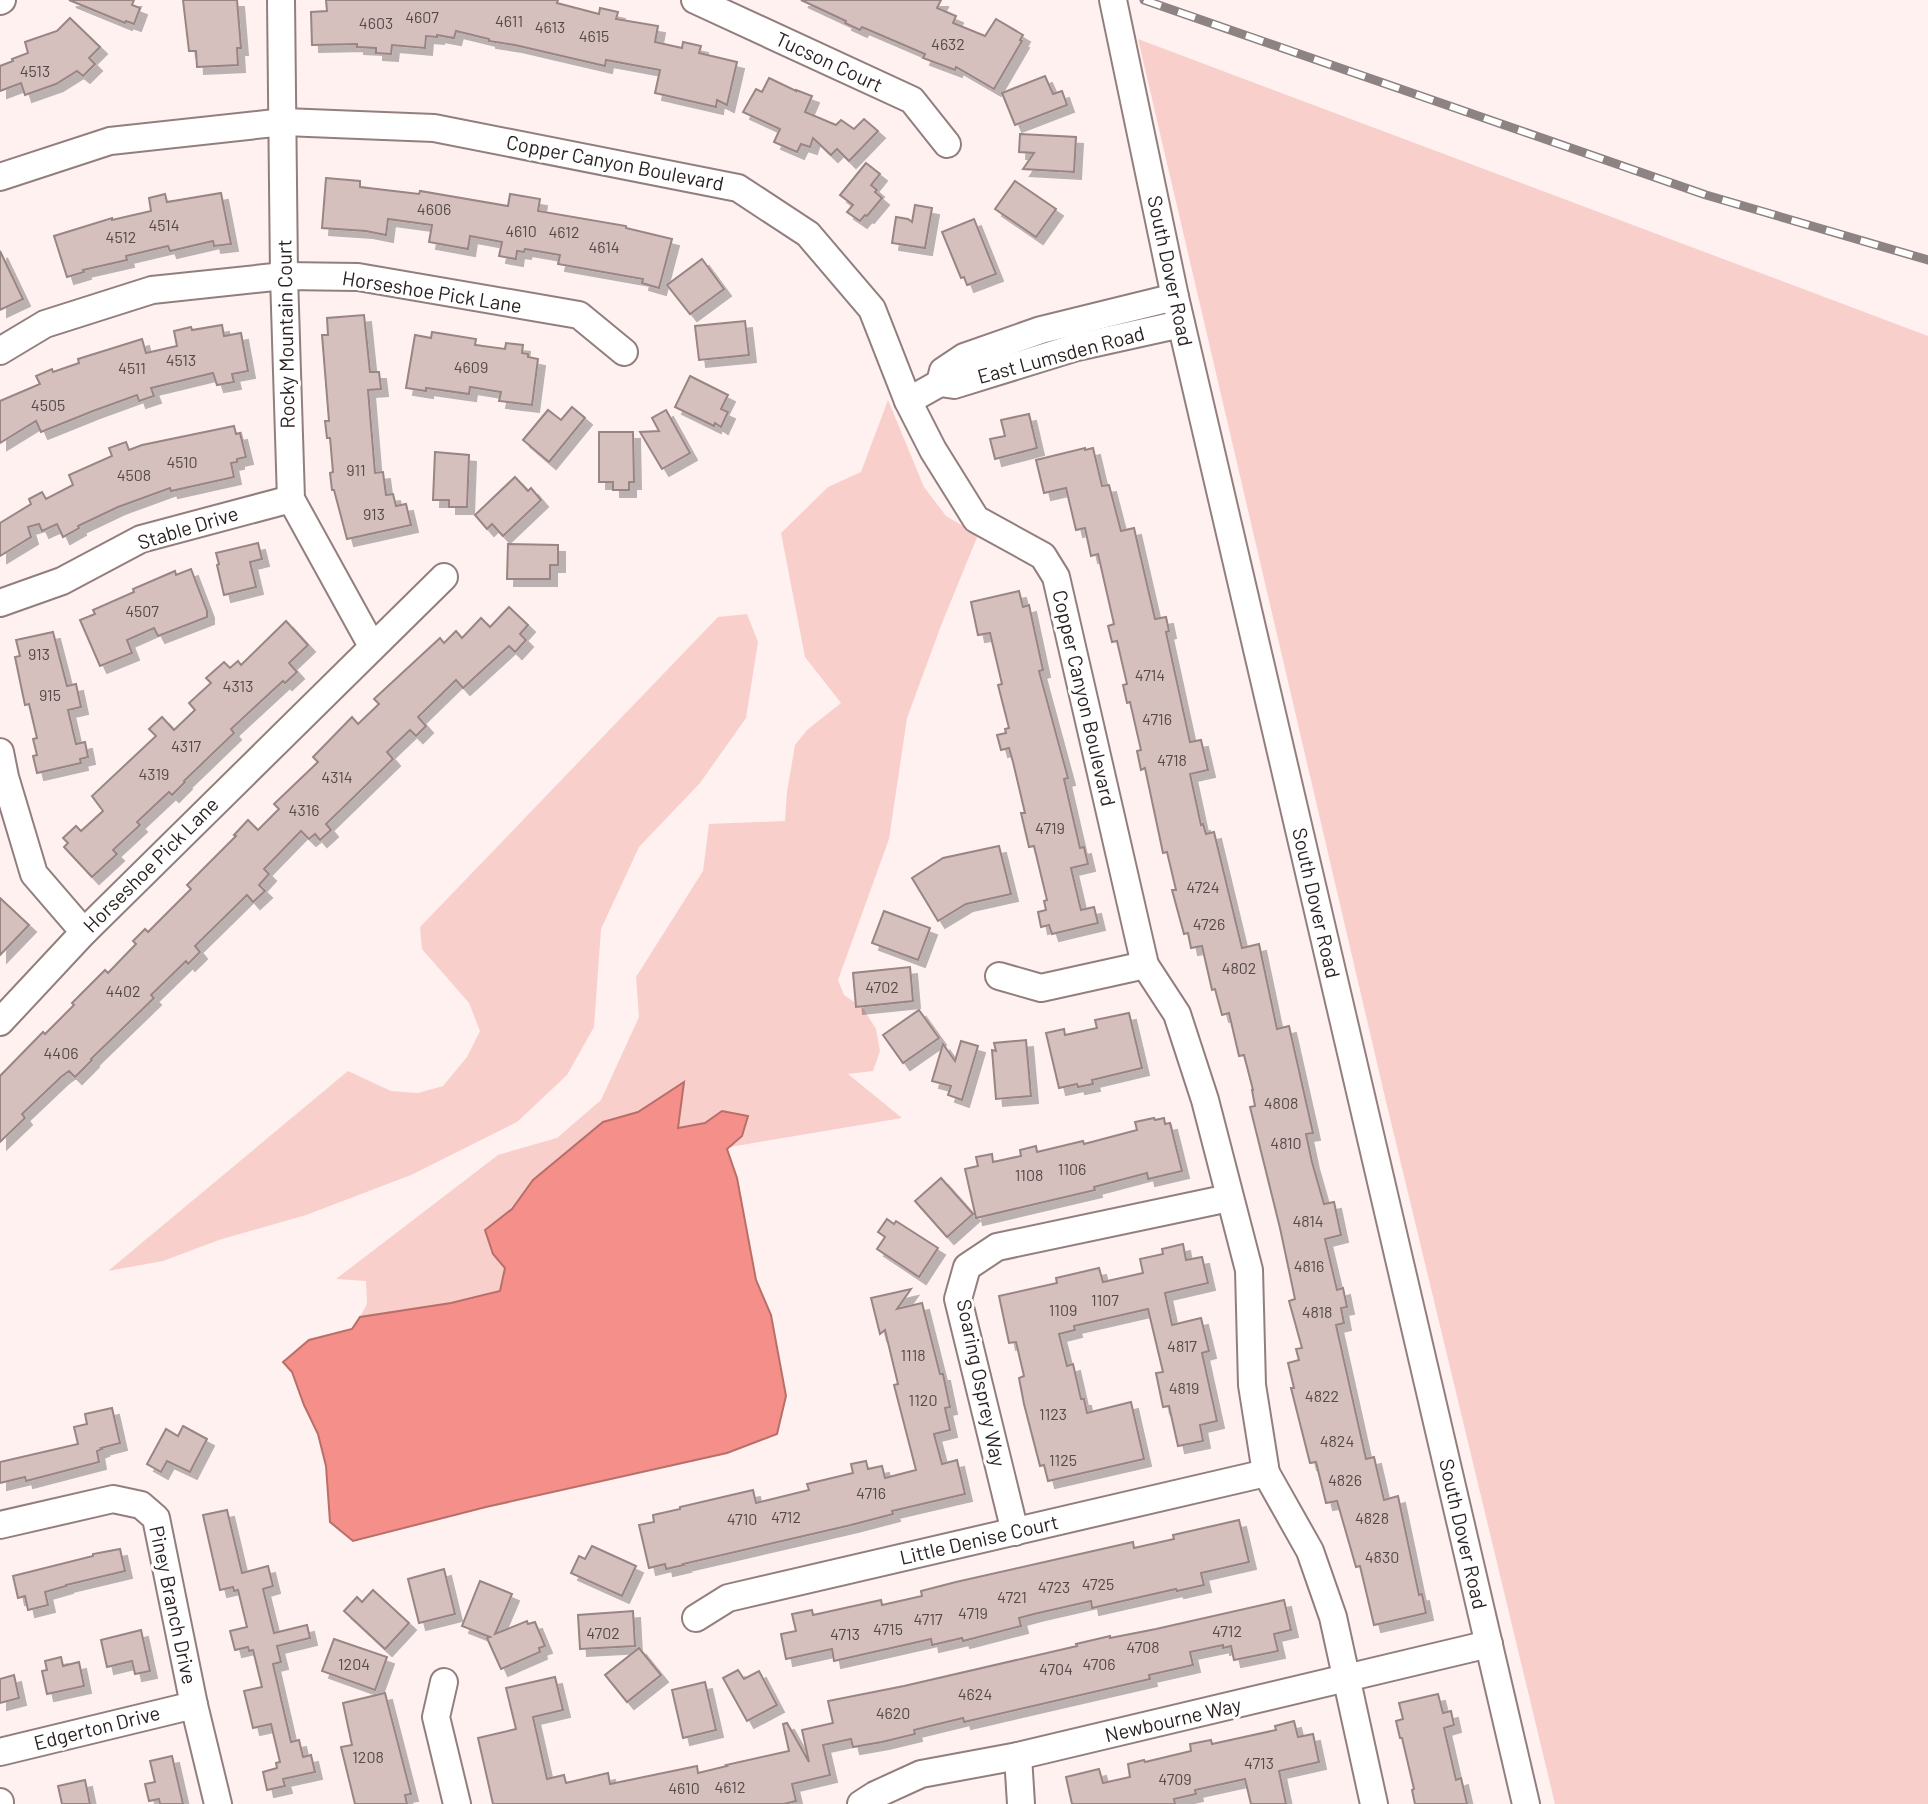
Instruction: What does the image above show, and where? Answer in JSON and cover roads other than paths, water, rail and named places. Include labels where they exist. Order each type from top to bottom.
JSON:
[{"type":"street","name":"Rocky Mountain Court","points":[[281,0],[284,276],[291,499],[372,646]]},
{"type":"street","name":"Tucson Court","points":[[695,0],[912,100],[947,144]]},
{"type":"street","name":"South Dover Road","points":[[1113,0],[1181,324],[1526,1804]]},
{"type":"street","name":"Copper Canyon Boulevard","points":[[0,177],[110,141],[284,122],[434,128],[738,188],[808,234],[872,309],[908,401],[933,450],[976,519],[1043,556],[1056,577],[1145,965],[1177,1014],[1205,1100],[1249,1270],[1252,1385],[1266,1473],[1310,1551],[1333,1617],[1374,1804]]},
{"type":"street","name":"Horseshoe Pick Lane","points":[[0,351],[45,324],[152,290],[284,276],[358,277],[579,315],[624,352]]},
{"type":"street","name":"East Lumsden Road","points":[[940,383],[943,371],[964,357],[994,345],[1041,330],[1175,297]]},
{"type":"street","name":"East Lumsden Road","points":[[908,401],[940,383],[954,385],[1077,347],[1181,324]]},
{"type":"street","name":"Stable Drive","points":[[0,603],[62,581],[141,539],[291,499]]},
{"type":"street","name":"Horseshoe Pick Lane","points":[[0,1022],[84,932],[444,577]]},
{"type":"street","points":[[0,752],[34,874],[84,932]]},
{"type":"street","points":[[999,976],[1041,988],[1145,965]]},
{"type":"street","name":"Soaring Osprey Way","points":[[1015,1532],[958,1299],[967,1267],[997,1247],[1229,1198]]},
{"type":"street","name":"Little Denise Court","points":[[696,1618],[728,1598],[1266,1473]]},
{"type":"street","name":"Piney Branch Drive","points":[[0,1525],[113,1499],[141,1505],[156,1518],[194,1705],[218,1804]]},
{"type":"street","name":"Newbourne Way","points":[[861,1804],[921,1774],[1018,1756],[1489,1644]]},
{"type":"street","points":[[444,1682],[436,1717],[457,1804]]},
{"type":"street","name":"Edgerton Drive","points":[[0,1752],[194,1705]]},
{"type":"street","points":[[1018,1756],[1021,1804]]},
{"type":"railway","points":[[1144,0],[1706,195],[1928,260]]}]
